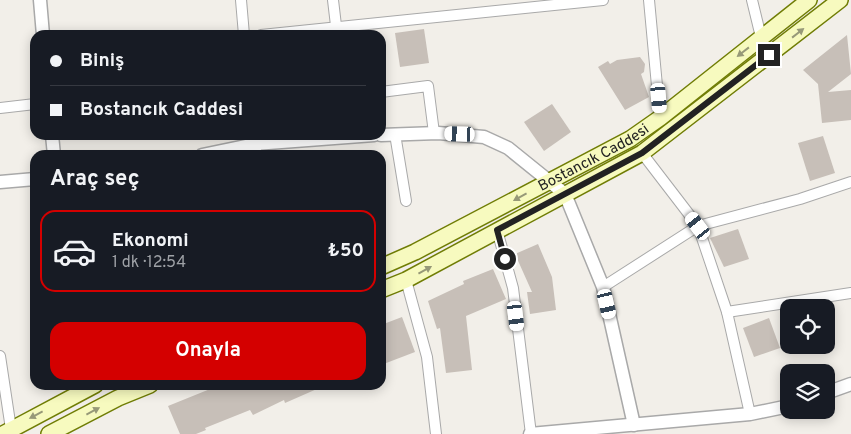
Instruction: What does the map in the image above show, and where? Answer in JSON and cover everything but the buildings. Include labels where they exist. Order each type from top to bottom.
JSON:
[{"type":"main road","name":"Bostancık Caddesi","points":[[386,264],[415,252],[630,139],[660,118],[809,0]]},
{"type":"main road","name":"Bostancık Caddesi","points":[[386,288],[406,280],[642,153],[840,0]]},
{"type":"main road","points":[[7,431],[74,390]]},
{"type":"main road","points":[[49,434],[118,398],[138,390]]},
{"type":"street","points":[[40,0],[43,30]]},
{"type":"street","points":[[241,0],[244,30]]},
{"type":"street","points":[[333,0],[336,30]]},
{"type":"street","points":[[349,30],[510,5],[603,0]]},
{"type":"street","points":[[649,0],[660,118]]},
{"type":"street","points":[[752,0],[762,37]]},
{"type":"street","points":[[386,91],[428,86],[434,133]]},
{"type":"street","points":[[0,108],[30,105]]},
{"type":"street","points":[[386,135],[434,133],[484,137],[508,148],[565,194],[603,287],[634,424]]},
{"type":"street","points":[[395,134],[406,202]]},
{"type":"street","points":[[228,150],[255,145],[308,140]]},
{"type":"street","points":[[642,153],[698,226],[727,312],[750,414]]},
{"type":"street","points":[[0,182],[30,179]]},
{"type":"street","points":[[603,287],[698,226],[800,200],[851,182]]},
{"type":"street","points":[[497,230],[513,288],[530,434],[750,414],[780,408]]},
{"type":"street","points":[[406,280],[427,357],[436,434]]},
{"type":"street","points":[[727,312],[851,293]]},
{"type":"street","points":[[0,356],[7,431]]},
{"type":"street","points":[[835,390],[851,384]]},
{"type":"route","points":[[505,259],[497,230],[642,153],[769,55]]}]
